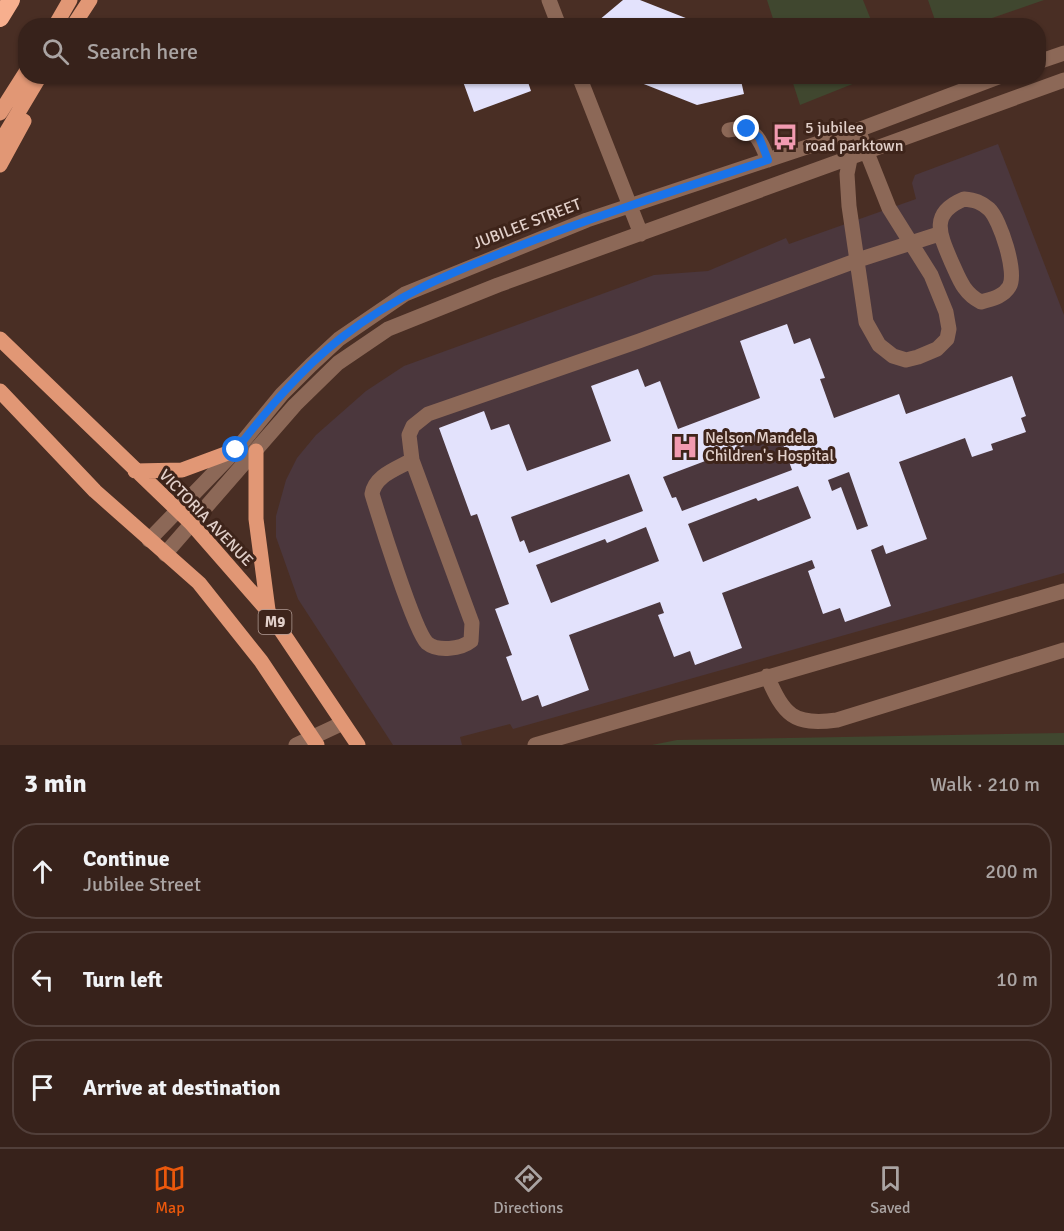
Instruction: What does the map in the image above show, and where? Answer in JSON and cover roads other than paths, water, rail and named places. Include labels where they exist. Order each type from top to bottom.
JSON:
[{"type":"highway","points":[[0,18],[11,0]]},
{"type":"main road","points":[[60,18],[70,0]]},
{"type":"main road","points":[[78,18],[90,0]]},
{"type":"main road","points":[[0,113],[18,84]]},
{"type":"main road","points":[[0,143],[35,84]]},
{"type":"main road","points":[[0,165],[28,112],[28,95]]},
{"type":"main road","name":"VICTORIA AVENUE","points":[[1,339],[191,523],[268,611],[358,745]]},
{"type":"main road","name":"M9","points":[[0,391],[95,491],[199,583],[237,628],[314,741]]},
{"type":"main road","points":[[135,471],[182,470],[236,450]]},
{"type":"main road","points":[[256,452],[256,527],[268,611]]},
{"type":"street","points":[[549,0],[556,18]]},
{"type":"street","points":[[1046,59],[1064,53]]},
{"type":"street","points":[[165,554],[295,405],[338,363],[388,329],[441,306],[1064,80]]},
{"type":"street","points":[[582,84],[641,234]]},
{"type":"street","name":"JUBILEE STREET","points":[[149,540],[236,450],[282,394],[339,339],[405,294],[543,237],[850,132],[979,84]]},
{"type":"street","points":[[729,130],[739,128],[753,131],[759,137],[768,160]]},
{"type":"street","points":[[850,132],[868,153],[889,208],[931,275],[946,312],[949,329],[947,339],[937,348],[918,357],[906,360],[893,356],[879,345],[866,322],[847,188],[850,132]]},
{"type":"street","points":[[964,199],[979,201],[992,211],[1011,259],[1013,277],[1010,287],[1001,296],[981,302],[973,298],[963,289],[939,234],[941,218],[950,205],[964,199]]},
{"type":"street","points":[[412,460],[380,478],[373,486],[372,494],[415,621],[427,643],[437,648],[454,648],[471,640],[472,623],[412,460],[409,435],[413,426],[428,414],[639,341],[858,260],[939,234]]},
{"type":"street","points":[[282,394],[295,405]]},
{"type":"street","points":[[535,745],[1064,591]]},
{"type":"street","points":[[767,676],[777,701],[787,713],[798,720],[818,722],[837,720],[1064,650]]},
{"type":"street","points":[[296,745],[314,741],[343,723]]},
{"type":"place","name":"5 jubilee road parktown","points":[[785,137]]},
{"type":"place","name":"Nelson Mandela Children's Hospital","points":[[685,447]]}]
